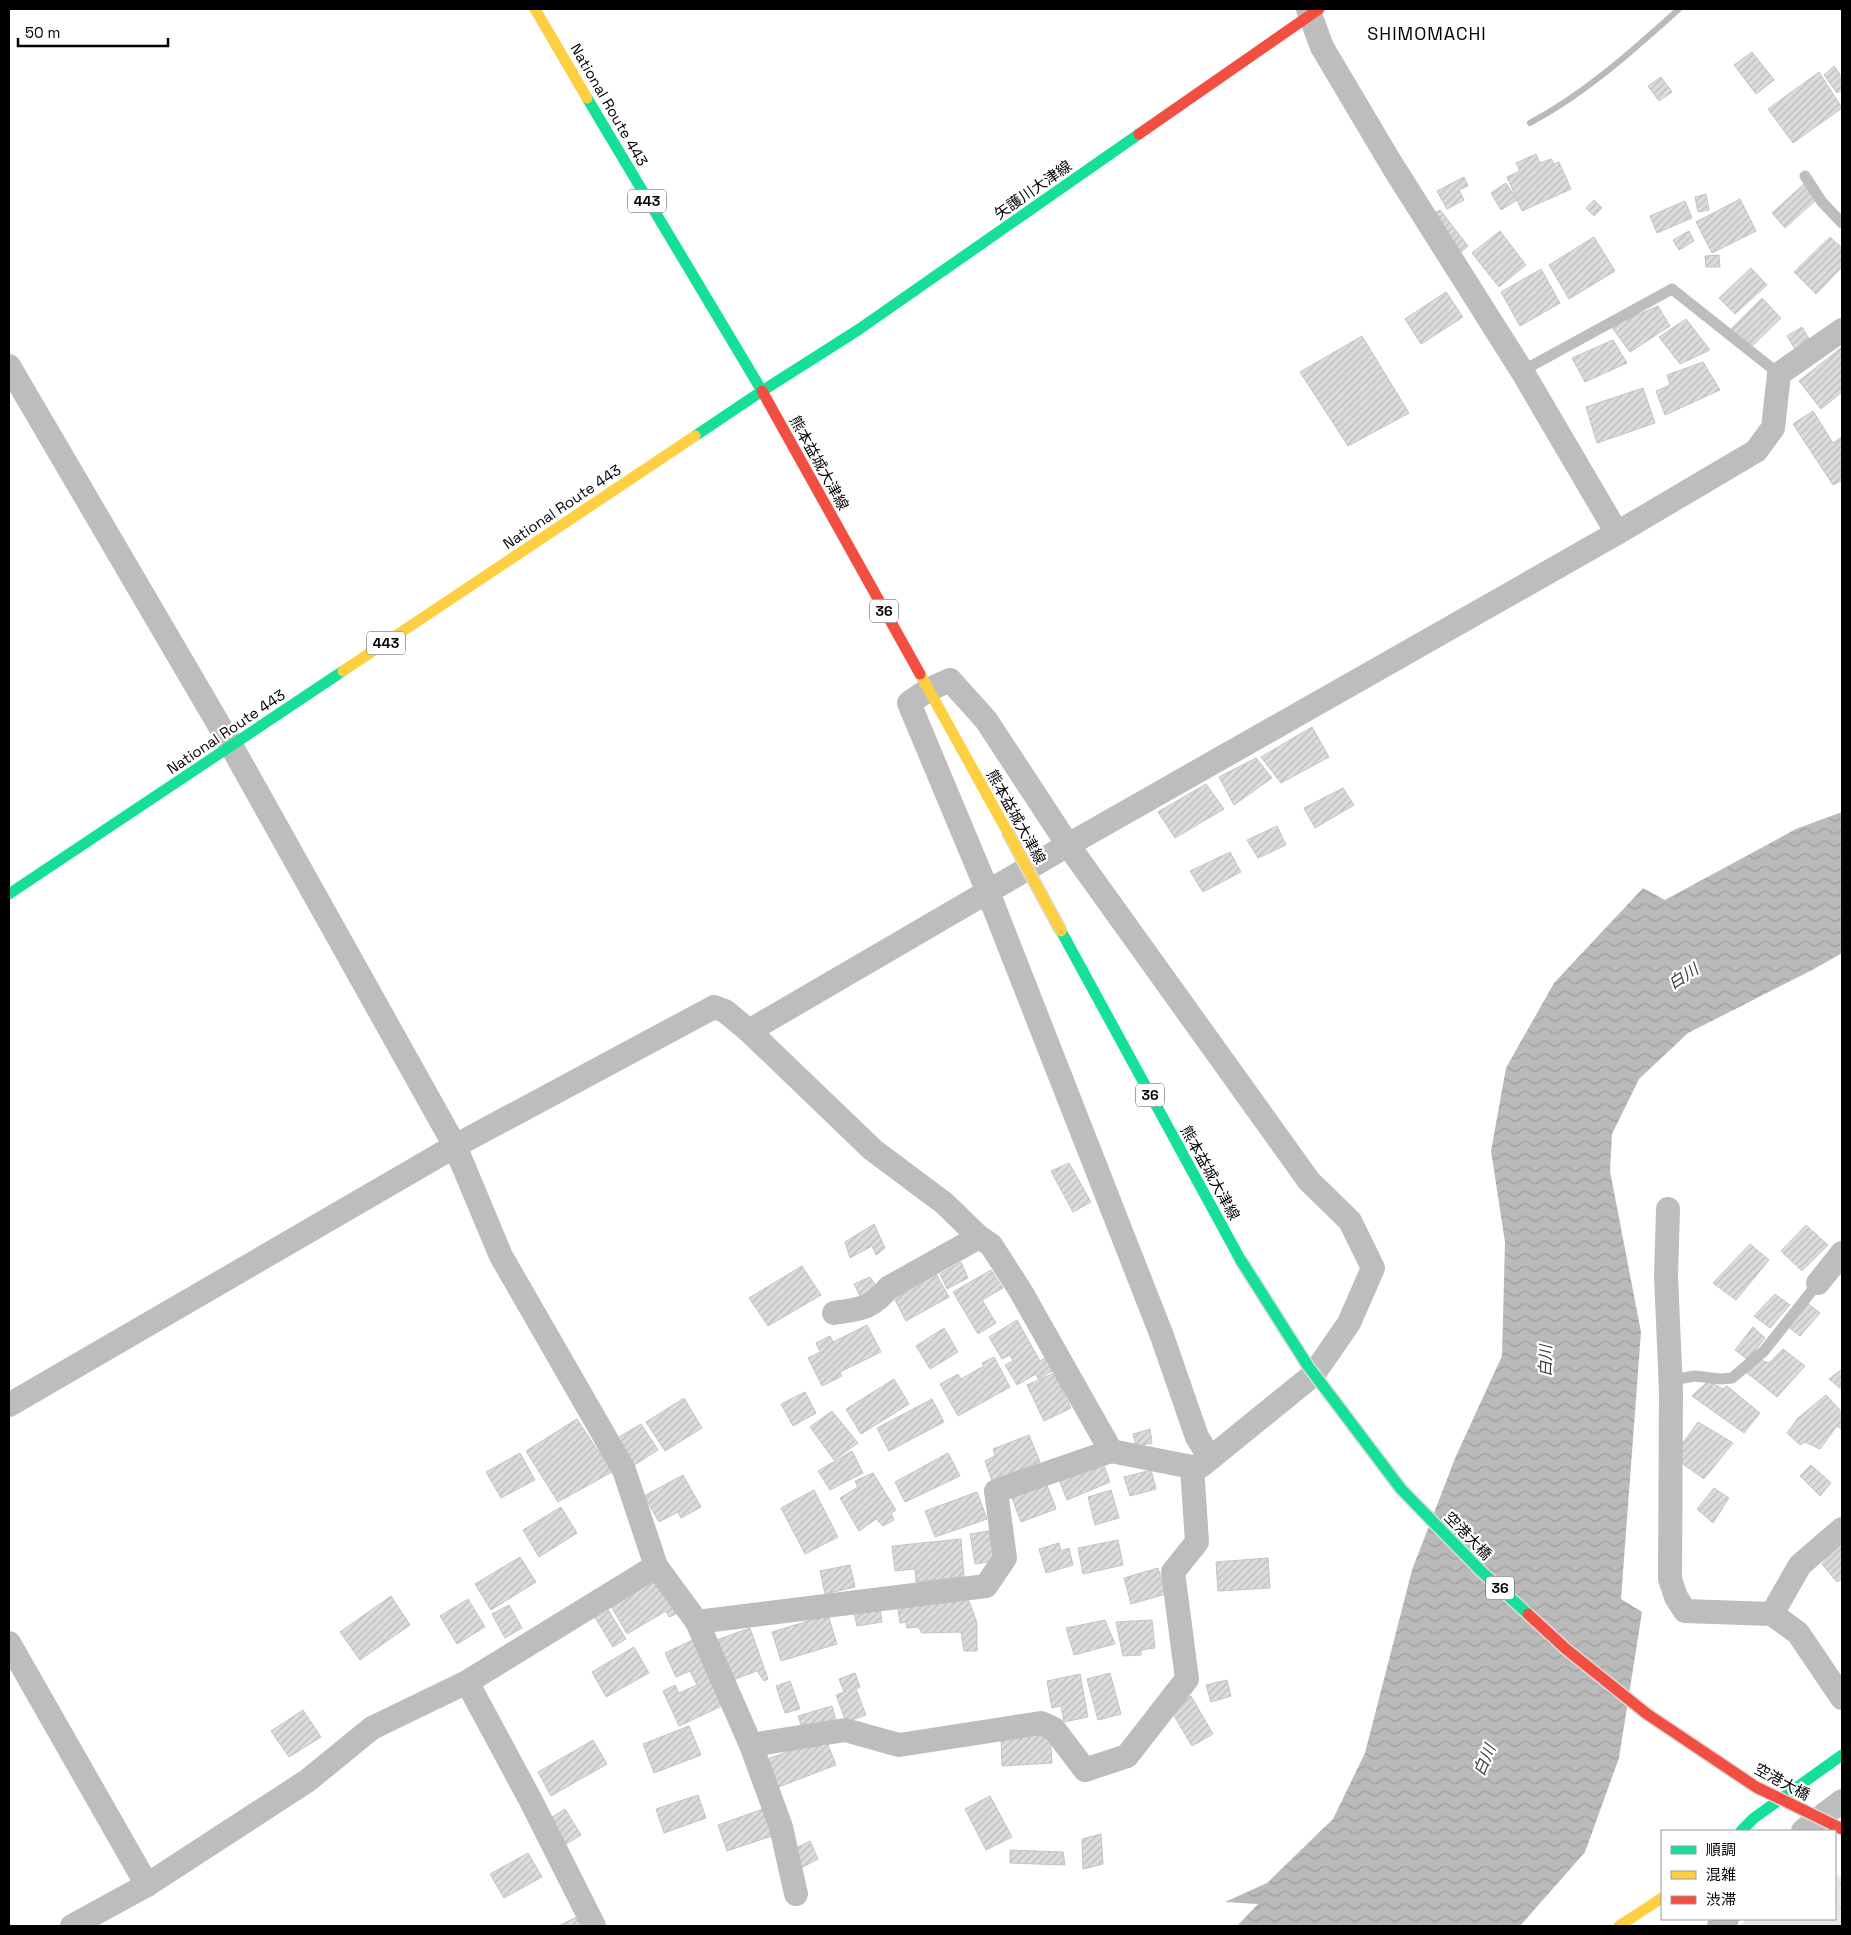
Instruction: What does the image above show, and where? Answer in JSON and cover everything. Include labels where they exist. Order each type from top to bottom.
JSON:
[{"type":"main road","name":"National Route 443","points":[[9,894],[762,391],[624,162],[535,9]]},
{"type":"main road","name":"矢護川大津線","points":[[762,391],[858,330],[1313,11]]},
{"type":"main road","name":"熊本益城大津線","points":[[762,391],[1007,831],[1240,1259]]},
{"type":"main road","name":"空港大橋","points":[[1240,1259],[1308,1366],[1401,1489],[1482,1572],[1566,1649],[1647,1714],[1756,1787],[1842,1829]]},
{"type":"main road","points":[[1742,1830],[1754,1818],[1842,1755]]},
{"type":"main road","points":[[1619,1926],[1661,1899]]},
{"type":"street","points":[[1313,11],[1322,48],[1392,165],[1522,371],[1617,533]]},
{"type":"street","points":[[750,1031],[1068,845],[1617,533],[1756,451],[1773,428],[1779,374],[1842,330]]},
{"type":"street","points":[[9,366],[232,746],[455,1146],[501,1256],[624,1470],[656,1566],[697,1622],[751,1746],[781,1827],[796,1894]]},
{"type":"street","points":[[697,1622],[986,1586],[1005,1558],[996,1491],[1111,1451],[1201,1463],[1313,1375],[1349,1323],[1373,1268],[1350,1221],[1309,1181],[1068,845],[986,720],[950,680],[928,690],[909,703],[988,892],[1162,1336],[1197,1437],[1201,1463],[1197,1542],[1173,1572],[1187,1678],[1127,1756],[1085,1770],[1054,1729],[1041,1723],[899,1744],[845,1730],[751,1746]]},
{"type":"street","points":[[9,1405],[455,1146],[714,1007],[725,1011],[750,1031],[873,1150],[944,1202],[990,1246],[1020,1290],[1111,1451]]},
{"type":"street","points":[[1668,1209],[1666,1276],[1671,1380],[1670,1579],[1676,1597],[1685,1610],[1772,1614],[1798,1633],[1842,1698]]},
{"type":"street","points":[[834,1313],[860,1309],[879,1300],[888,1288],[979,1237]]},
{"type":"street","points":[[1818,1283],[1842,1253]]},
{"type":"street","points":[[1772,1614],[1800,1565],[1842,1529]]},
{"type":"street","points":[[72,1926],[148,1885],[307,1781],[372,1728],[467,1682],[656,1566]]},
{"type":"street","points":[[9,1643],[148,1885]]},
{"type":"street","points":[[467,1682],[530,1798],[594,1926]]},
{"type":"street","points":[[1804,1830],[1842,1801]]},
{"type":"lane","points":[[1805,176],[1822,202],[1842,223]]},
{"type":"lane","points":[[1522,371],[1672,289],[1779,374]]},
{"type":"lane","points":[[1671,1380],[1695,1376],[1720,1379],[1732,1378],[1764,1351],[1818,1283]]},
{"type":"green space","points":[[1836,1874],[1842,1877],[1842,1926],[1740,1926],[1746,1920],[1836,1920]]},
{"type":"water","name":"白川","points":[[1842,812],[1842,953],[1688,1033],[1639,1079],[1612,1134],[1610,1171],[1641,1332],[1621,1599],[1642,1612],[1619,1758],[1585,1852],[1520,1926],[1237,1926],[1258,1904],[1225,1902],[1267,1883],[1333,1819],[1365,1753],[1412,1570],[1456,1456],[1502,1356],[1505,1242],[1491,1151],[1506,1068],[1554,983],[1643,888],[1665,900],[1796,829]]},
{"type":"building","points":[[1752,52],[1774,80],[1756,94],[1734,65]]},
{"type":"building","points":[[1834,66],[1842,77],[1842,90],[1837,93],[1824,75]]},
{"type":"building","points":[[1819,72],[1842,108],[1793,143],[1768,109]]},
{"type":"building","points":[[1661,77],[1672,92],[1659,101],[1648,86]]},
{"type":"building","points":[[1536,154],[1540,163],[1551,159],[1554,164],[1559,162],[1571,189],[1522,211],[1507,177],[1520,171],[1516,163]]},
{"type":"building","points":[[1464,177],[1468,186],[1459,190],[1464,200],[1447,209],[1437,191]]},
{"type":"building","points":[[1506,183],[1517,200],[1501,210],[1491,193]]},
{"type":"building","points":[[1804,184],[1817,199],[1785,228],[1772,213]]},
{"type":"building","points":[[1706,194],[1709,210],[1698,212],[1695,197]]},
{"type":"building","points":[[1740,199],[1756,231],[1712,253],[1696,222]]},
{"type":"building","points":[[1594,200],[1602,208],[1594,216],[1586,208]]},
{"type":"building","points":[[1685,201],[1692,218],[1657,233],[1650,216]]},
{"type":"building","points":[[1440,210],[1468,246],[1459,254],[1430,216]]},
{"type":"building","points":[[1500,231],[1526,265],[1499,287],[1472,253]]},
{"type":"building","points":[[1689,231],[1694,241],[1679,250],[1673,240]]},
{"type":"building","points":[[1594,237],[1615,271],[1569,299],[1549,265]]},
{"type":"building","points":[[1830,237],[1842,248],[1842,267],[1816,294],[1794,272]]},
{"type":"building","points":[[1719,255],[1720,267],[1706,267],[1705,256]]},
{"type":"building","points":[[1751,268],[1767,285],[1735,314],[1719,298]]},
{"type":"building","points":[[1541,269],[1560,303],[1520,326],[1501,292]]},
{"type":"building","points":[[1446,292],[1463,317],[1421,344],[1405,319]]},
{"type":"building","points":[[1762,298],[1781,318],[1749,349],[1730,330]]},
{"type":"building","points":[[1658,306],[1670,326],[1630,352],[1611,326]]},
{"type":"building","points":[[1686,319],[1710,350],[1680,364],[1659,337]]},
{"type":"building","points":[[1802,327],[1813,345],[1798,354],[1787,336]]},
{"type":"building","points":[[1362,336],[1409,413],[1348,446],[1300,372]]},
{"type":"building","points":[[1613,340],[1627,363],[1585,382],[1572,358]]},
{"type":"building","points":[[1842,347],[1842,392],[1821,409],[1799,381]]},
{"type":"building","points":[[1703,362],[1720,390],[1665,415],[1656,391],[1670,385],[1667,375]]},
{"type":"building","points":[[1643,388],[1655,423],[1597,443],[1586,407]]},
{"type":"building","points":[[1813,411],[1833,443],[1842,437],[1842,480],[1833,485],[1793,424]]},
{"type":"building","points":[[1312,727],[1329,757],[1281,783],[1261,757]]},
{"type":"building","points":[[1256,758],[1272,778],[1234,805],[1219,777]]},
{"type":"building","points":[[1206,784],[1224,809],[1175,838],[1158,812]]},
{"type":"building","points":[[1343,788],[1354,805],[1315,828],[1304,808]]},
{"type":"building","points":[[1277,826],[1286,845],[1258,858],[1247,840]]},
{"type":"building","points":[[1230,852],[1241,872],[1203,892],[1190,871]]},
{"type":"building","points":[[1069,1163],[1091,1202],[1073,1212],[1051,1171]]},
{"type":"building","points":[[874,1224],[885,1248],[876,1255],[872,1246],[850,1258],[845,1242]]},
{"type":"building","points":[[1806,1225],[1828,1245],[1802,1271],[1781,1251]]},
{"type":"building","points":[[1750,1244],[1769,1260],[1736,1300],[1713,1283]]},
{"type":"building","points":[[961,1262],[968,1278],[947,1289],[940,1274]]},
{"type":"building","points":[[802,1266],[821,1295],[768,1326],[749,1298]]},
{"type":"building","points":[[991,1270],[1003,1288],[982,1300],[996,1323],[978,1334],[953,1292]]},
{"type":"building","points":[[936,1274],[949,1297],[906,1321],[894,1298]]},
{"type":"building","points":[[870,1277],[879,1290],[862,1300],[854,1284]]},
{"type":"building","points":[[1775,1294],[1790,1305],[1770,1328],[1754,1316]]},
{"type":"building","points":[[1807,1303],[1820,1313],[1800,1336],[1786,1325]]},
{"type":"building","points":[[1017,1320],[1040,1361],[1046,1357],[1054,1370],[1038,1379],[1036,1374],[1017,1385],[1005,1365],[1013,1361],[1010,1355],[1002,1359],[989,1337]]},
{"type":"building","points":[[867,1325],[881,1352],[840,1372],[842,1376],[822,1386],[808,1358],[820,1352],[816,1343],[830,1336],[833,1342]]},
{"type":"building","points":[[1753,1327],[1765,1338],[1748,1360],[1735,1350]]},
{"type":"building","points":[[944,1328],[958,1352],[930,1369],[916,1346]]},
{"type":"building","points":[[1783,1349],[1805,1366],[1777,1397],[1746,1372],[1760,1360],[1769,1363]]},
{"type":"building","points":[[994,1357],[1010,1387],[958,1416],[940,1384],[958,1374],[961,1379],[984,1366],[982,1363]]},
{"type":"building","points":[[1842,1369],[1842,1390],[1829,1379]]},
{"type":"building","points":[[1054,1373],[1071,1408],[1044,1421],[1027,1385]]},
{"type":"building","points":[[894,1379],[909,1404],[861,1434],[846,1409]]},
{"type":"building","points":[[1708,1381],[1723,1389],[1727,1386],[1760,1413],[1744,1433],[1692,1396]]},
{"type":"building","points":[[805,1392],[816,1413],[793,1426],[781,1404]]},
{"type":"building","points":[[1826,1395],[1842,1412],[1842,1430],[1837,1426],[1820,1449],[1805,1442],[1800,1445],[1787,1433],[1798,1418]]},
{"type":"building","points":[[684,1398],[702,1428],[665,1451],[646,1422]]},
{"type":"building","points":[[932,1399],[944,1422],[889,1451],[877,1428]]},
{"type":"building","points":[[832,1411],[858,1443],[834,1460],[810,1427]]},
{"type":"building","points":[[577,1419],[612,1472],[558,1502],[526,1451]]},
{"type":"building","points":[[1698,1422],[1733,1443],[1704,1479],[1673,1457]]},
{"type":"building","points":[[641,1424],[658,1450],[631,1467],[614,1440]]},
{"type":"building","points":[[1150,1429],[1152,1443],[1136,1446],[1133,1434]]},
{"type":"building","points":[[1029,1435],[1040,1462],[992,1481],[985,1461],[995,1456],[993,1449]]},
{"type":"building","points":[[852,1451],[863,1473],[830,1490],[818,1471]]},
{"type":"building","points":[[520,1453],[535,1480],[501,1498],[486,1472]]},
{"type":"building","points":[[948,1453],[960,1476],[905,1502],[895,1482]]},
{"type":"building","points":[[1102,1460],[1110,1482],[1067,1500],[1058,1477]]},
{"type":"building","points":[[1811,1465],[1831,1483],[1820,1496],[1800,1476]]},
{"type":"building","points":[[1151,1470],[1156,1489],[1130,1496],[1124,1477]]},
{"type":"building","points":[[873,1473],[896,1510],[891,1513],[894,1520],[883,1526],[876,1519],[859,1531],[840,1498],[858,1487],[855,1481]]},
{"type":"building","points":[[683,1475],[701,1507],[681,1518],[678,1512],[659,1522],[644,1496]]},
{"type":"building","points":[[1045,1480],[1056,1509],[1021,1522],[1010,1493]]},
{"type":"building","points":[[1714,1488],[1729,1498],[1713,1523],[1697,1509]]},
{"type":"building","points":[[814,1490],[838,1537],[805,1554],[781,1508]]},
{"type":"building","points":[[1111,1490],[1119,1518],[1095,1525],[1088,1497]]},
{"type":"building","points":[[977,1492],[987,1519],[935,1537],[925,1511]]},
{"type":"building","points":[[561,1507],[577,1533],[539,1557],[523,1530]]},
{"type":"building","points":[[989,1531],[994,1561],[975,1564],[970,1534]]},
{"type":"building","points":[[961,1539],[964,1577],[916,1582],[915,1569],[895,1571],[892,1546]]},
{"type":"building","points":[[1118,1540],[1123,1565],[1083,1574],[1078,1548]]},
{"type":"building","points":[[1059,1543],[1061,1551],[1069,1548],[1073,1565],[1046,1573],[1039,1549]]},
{"type":"building","points":[[1842,1543],[1842,1579],[1837,1582],[1822,1564],[1831,1554],[1828,1550]]},
{"type":"building","points":[[520,1557],[536,1582],[491,1610],[475,1584]]},
{"type":"building","points":[[1268,1558],[1270,1588],[1218,1591],[1216,1562]]},
{"type":"building","points":[[850,1565],[855,1587],[825,1594],[820,1571]]},
{"type":"building","points":[[1158,1568],[1166,1594],[1131,1604],[1124,1578]]},
{"type":"building","points":[[656,1580],[676,1614],[669,1617],[666,1611],[627,1634],[611,1606]]},
{"type":"building","points":[[391,1596],[410,1625],[360,1660],[340,1632]]},
{"type":"building","points":[[468,1599],[485,1627],[457,1644],[440,1616]]},
{"type":"building","points":[[945,1599],[969,1601],[977,1623],[977,1651],[964,1651],[961,1632],[922,1633],[918,1627],[907,1628],[906,1622],[900,1623],[897,1603]]},
{"type":"building","points":[[509,1605],[522,1628],[505,1638],[492,1614]]},
{"type":"building","points":[[607,1608],[626,1639],[613,1647],[594,1616]]},
{"type":"building","points":[[880,1609],[882,1622],[857,1626],[854,1613]]},
{"type":"building","points":[[828,1615],[837,1644],[781,1661],[772,1632]]},
{"type":"building","points":[[1105,1620],[1115,1644],[1074,1655],[1066,1628]]},
{"type":"building","points":[[1152,1620],[1155,1648],[1141,1650],[1141,1655],[1123,1656],[1116,1622]]},
{"type":"building","points":[[750,1628],[768,1679],[764,1681],[757,1671],[730,1681],[714,1641]]},
{"type":"building","points":[[695,1639],[726,1704],[679,1726],[663,1691],[675,1685],[679,1693],[697,1685],[690,1671],[676,1677],[665,1653]]},
{"type":"building","points":[[634,1647],[649,1673],[606,1697],[592,1672]]},
{"type":"building","points":[[855,1673],[860,1687],[856,1689],[866,1715],[846,1722],[836,1695],[844,1692],[839,1679]]},
{"type":"building","points":[[1110,1673],[1121,1714],[1098,1720],[1087,1679]]},
{"type":"building","points":[[1080,1674],[1088,1717],[1064,1722],[1061,1706],[1052,1708],[1047,1681]]},
{"type":"building","points":[[1227,1680],[1231,1696],[1211,1702],[1206,1685]]},
{"type":"building","points":[[790,1681],[800,1709],[785,1713],[776,1686]]},
{"type":"building","points":[[1191,1696],[1213,1734],[1192,1746],[1170,1709]]},
{"type":"building","points":[[832,1706],[837,1724],[804,1734],[798,1716]]},
{"type":"building","points":[[303,1710],[321,1737],[289,1757],[271,1731]]},
{"type":"building","points":[[689,1726],[701,1755],[654,1773],[643,1744]]},
{"type":"building","points":[[1050,1734],[1052,1763],[1002,1766],[1001,1736]]},
{"type":"building","points":[[593,1740],[607,1764],[551,1796],[538,1772]]},
{"type":"building","points":[[819,1740],[822,1748],[828,1745],[836,1765],[776,1788],[765,1760]]},
{"type":"building","points":[[698,1795],[706,1818],[664,1833],[656,1809]]},
{"type":"building","points":[[990,1796],[1012,1837],[986,1850],[965,1809]]},
{"type":"building","points":[[565,1809],[581,1835],[563,1846],[547,1820]]},
{"type":"building","points":[[763,1809],[772,1836],[727,1851],[718,1825]]},
{"type":"building","points":[[1101,1834],[1103,1864],[1083,1869],[1082,1839]]},
{"type":"building","points":[[810,1841],[818,1859],[801,1868],[792,1850]]},
{"type":"building","points":[[1010,1850],[1063,1852],[1065,1865],[1010,1863]]},
{"type":"building","points":[[528,1853],[542,1877],[504,1898],[490,1874]]},
{"type":"building","points":[[581,1915],[586,1926],[558,1926]]},
{"type":"waterway","points":[[1530,123],[1589,85],[1626,56],[1679,9]]},
{"type":"traffic: fast","points":[[587,98],[762,391],[695,436]]},
{"type":"traffic: fast","points":[[762,391],[858,330],[1139,134]]},
{"type":"traffic: fast","points":[[9,894],[343,671]]},
{"type":"traffic: fast","points":[[1061,931],[1240,1259]]},
{"type":"traffic: fast","points":[[1240,1259],[1308,1366],[1401,1489],[1482,1572],[1528,1614]]},
{"type":"traffic: fast","points":[[1742,1830],[1754,1818],[1842,1755]]},
{"type":"traffic: slow","points":[[535,9],[587,98]]},
{"type":"traffic: slow","points":[[343,671],[695,436]]},
{"type":"traffic: slow","points":[[920,674],[1007,831]]},
{"type":"traffic: slow","points":[[1007,831],[1061,931]]},
{"type":"traffic: slow","points":[[1619,1926],[1661,1899]]},
{"type":"traffic: jam","points":[[1139,134],[1319,9]]},
{"type":"traffic: jam","points":[[762,391],[920,674]]},
{"type":"traffic: jam","points":[[1528,1614],[1566,1649],[1647,1714],[1756,1787],[1842,1829]]},
{"type":"district","name":"SHIMOMACHI","points":[[1427,34]]}]
